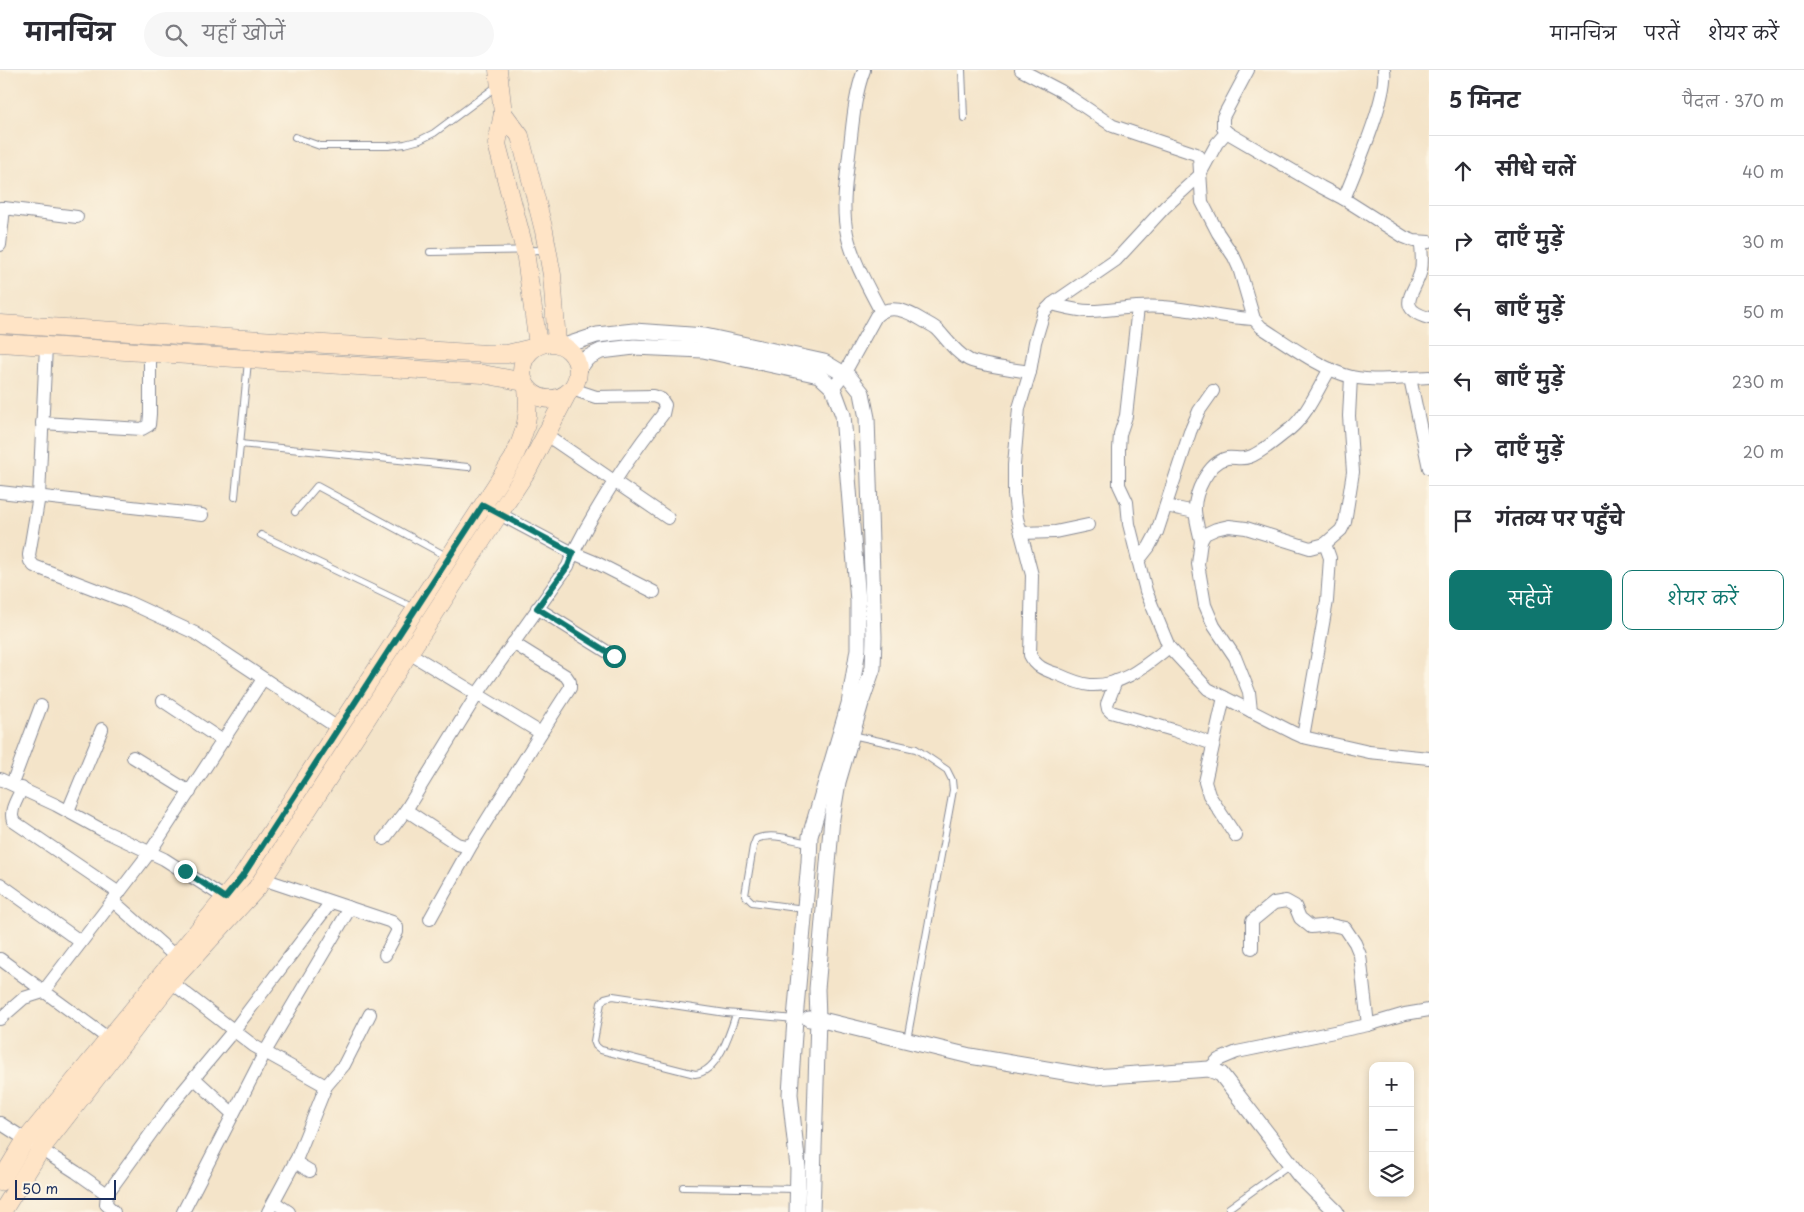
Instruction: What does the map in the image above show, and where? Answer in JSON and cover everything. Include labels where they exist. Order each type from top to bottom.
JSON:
[{"type":"main road","points":[[499,77],[503,113],[497,144],[525,251],[535,347]]},
{"type":"main road","points":[[503,113],[520,136],[544,231],[552,275],[560,344]]},
{"type":"main road","points":[[0,324],[487,354],[507,354],[550,342],[560,344],[574,356],[579,369],[576,383],[569,391],[528,469],[257,888],[109,1038],[25,1141],[0,1182]]},
{"type":"main road","points":[[0,343],[483,374],[526,385],[539,397],[546,399],[560,397],[569,391]]},
{"type":"main road","points":[[2,1212],[41,1149],[168,977],[176,957],[242,877],[513,459],[523,437],[529,408],[522,367],[527,354],[535,347]]},
{"type":"street","points":[[864,70],[856,95],[845,188],[844,213],[853,252],[876,318]]},
{"type":"street","points":[[1021,70],[1061,91],[1113,126],[1196,154],[1200,160],[1199,176],[1202,202],[1218,233],[1234,257],[1254,319],[1261,327],[1330,368],[1351,377],[1429,377]]},
{"type":"street","points":[[1248,70],[1223,117],[1223,128],[1228,133],[1321,188],[1344,199],[1404,237],[1425,242],[1421,271],[1410,293],[1408,302],[1414,312],[1429,318]]},
{"type":"street","points":[[1344,199],[1372,123],[1384,84],[1384,70]]},
{"type":"street","points":[[1169,647],[1131,676],[1092,685],[1079,683],[1041,668],[1033,662],[1030,655],[1032,575],[1021,533],[1014,494],[1014,465],[1019,408],[1030,372],[1035,342],[1044,312],[1052,304],[1116,260],[1164,207],[1199,176],[1217,143],[1228,133]]},
{"type":"street","points":[[0,245],[2,208],[77,217]]},
{"type":"street","points":[[1052,304],[1070,309],[1091,311],[1163,307],[1210,312],[1230,318],[1254,319]]},
{"type":"street","points":[[1138,307],[1126,416],[1120,434],[1119,485],[1127,502],[1129,524],[1146,591],[1169,647],[1208,688],[1304,737],[1369,752],[1429,758]]},
{"type":"street","points":[[833,388],[844,374],[876,318],[899,310],[909,312],[937,328],[954,349],[970,361],[1030,372]]},
{"type":"street","points":[[560,344],[597,334],[634,331],[705,336],[824,362],[849,377],[862,394],[867,418],[874,637],[873,668],[838,782],[832,818],[817,989],[818,1019],[812,1212]]},
{"type":"street","points":[[46,346],[39,496],[29,555],[30,562],[34,566],[128,602],[195,633],[338,728]]},
{"type":"street","points":[[579,369],[587,358],[601,350],[634,347],[703,350],[819,376],[833,388],[843,415],[858,601],[858,649],[849,704],[810,836],[790,1094],[798,1168],[797,1212]]},
{"type":"street","points":[[42,423],[142,430],[149,424],[150,353]]},
{"type":"street","points":[[1251,711],[1249,692],[1235,657],[1214,626],[1205,605],[1198,564],[1201,541],[1195,512],[1198,494],[1204,479],[1220,461],[1226,458],[1242,459],[1254,455],[1290,428],[1302,415],[1330,368]]},
{"type":"street","points":[[1201,541],[1205,534],[1229,526],[1246,528],[1310,548],[1325,544],[1341,530],[1345,522],[1353,472],[1348,416],[1351,377]]},
{"type":"street","points":[[1410,378],[1426,436],[1429,468]]},
{"type":"street","points":[[384,839],[406,810],[478,693],[568,566],[573,553],[613,481],[630,455],[663,414],[665,405],[661,399],[653,396],[596,397],[569,391]]},
{"type":"street","points":[[1138,562],[1157,532],[1190,432],[1199,411],[1213,392]]},
{"type":"street","points":[[545,434],[668,518]]},
{"type":"street","points":[[0,492],[202,515]]},
{"type":"street","points":[[483,505],[573,553],[654,592]]},
{"type":"street","points":[[1166,506],[1195,512]]},
{"type":"street","points":[[1021,533],[1054,532],[1088,525]]},
{"type":"street","points":[[1304,737],[1328,601],[1330,558],[1325,544]]},
{"type":"street","points":[[537,608],[614,656]]},
{"type":"street","points":[[430,919],[472,844],[570,688],[570,682],[566,676],[513,643]]},
{"type":"street","points":[[409,653],[478,693],[541,733]]},
{"type":"street","points":[[0,1019],[24,998],[44,990],[150,852],[264,679]]},
{"type":"street","points":[[1116,681],[1107,704],[1110,712],[1164,727],[1213,744]]},
{"type":"street","points":[[1224,697],[1205,782],[1206,788],[1236,836]]},
{"type":"street","points":[[163,701],[223,741]]},
{"type":"street","points":[[41,706],[17,786],[11,816],[13,821],[116,897],[176,957]]},
{"type":"street","points":[[68,811],[102,729]]},
{"type":"street","points":[[133,757],[190,792]]},
{"type":"street","points":[[0,779],[150,852],[185,871],[225,898]]},
{"type":"street","points":[[406,810],[457,844],[465,846],[472,844]]},
{"type":"street","points":[[263,879],[392,922],[397,926],[397,932],[385,955]]},
{"type":"street","points":[[0,884],[81,942]]},
{"type":"street","points":[[1252,948],[1252,921],[1274,903],[1286,901],[1295,906],[1300,918],[1311,927],[1331,925],[1345,928],[1360,955],[1368,1025]]},
{"type":"street","points":[[114,1212],[106,1204],[107,1194],[170,1107],[234,1030],[331,902]]},
{"type":"street","points":[[183,1212],[265,1052],[350,908]]},
{"type":"street","points":[[0,959],[109,1038]]},
{"type":"street","points":[[168,977],[254,1046],[326,1086]]},
{"type":"street","points":[[1209,1069],[1218,1060],[1236,1052],[1368,1025],[1405,1014],[1429,1010]]},
{"type":"street","points":[[289,1212],[271,1207],[295,1162],[326,1086],[344,1065],[370,1014]]},
{"type":"street","points":[[795,1019],[818,1019],[970,1056],[1094,1076],[1209,1069],[1221,1074],[1290,1164],[1333,1211]]},
{"type":"street","points":[[194,1078],[233,1114]]},
{"type":"street","points":[[0,1123],[107,1194]]},
{"type":"street","points":[[295,1162],[310,1171]]},
{"type":"lane","points":[[962,70],[964,118]]},
{"type":"lane","points":[[295,137],[320,146],[388,146],[420,140],[434,133],[499,77]]},
{"type":"lane","points":[[430,252],[548,250]]},
{"type":"lane","points":[[235,497],[248,359]]},
{"type":"lane","points":[[240,444],[468,467]]},
{"type":"lane","points":[[295,512],[317,486],[449,558]]},
{"type":"lane","points":[[261,535],[416,609]]},
{"type":"lane","points":[[852,734],[916,749],[947,770],[952,780],[953,790],[907,1040]]},
{"type":"lane","points":[[804,909],[752,902],[745,895],[756,839],[763,836],[776,836],[810,843]]},
{"type":"lane","points":[[736,1014],[725,1046],[707,1070],[695,1074],[601,1050],[596,1046],[594,1040],[601,1002],[605,998],[613,996],[736,1014],[795,1019]]},
{"type":"lane","points":[[1230,1208],[1290,1164]]},
{"type":"lane","points":[[684,1187],[798,1189]]},
{"type":"route","points":[[185,871],[225,898],[242,877],[483,505],[573,553],[568,566],[537,608],[614,656]]}]
